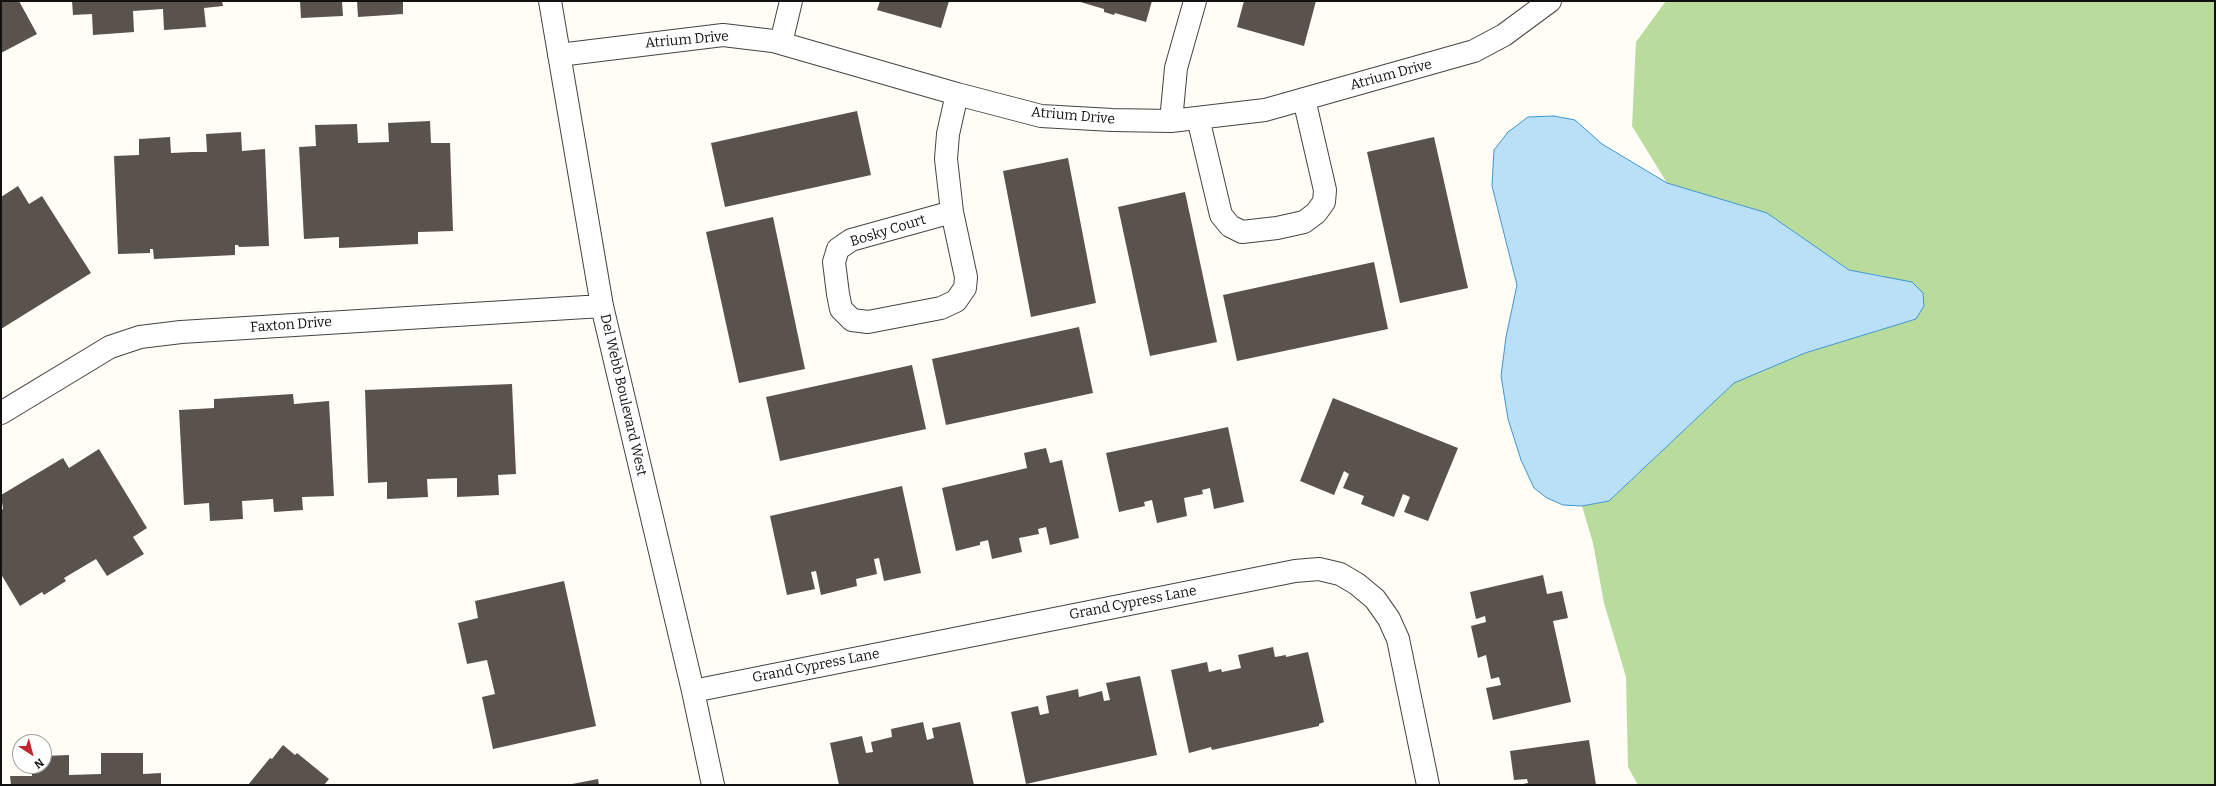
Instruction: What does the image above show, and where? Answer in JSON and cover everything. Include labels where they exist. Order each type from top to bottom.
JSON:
[{"type":"street","name":"Del Webb Boulevard West","points":[[550,1],[602,306],[693,691],[713,785]]},
{"type":"street","points":[[781,43],[791,1]]},
{"type":"street","points":[[1171,120],[1176,68],[1195,1]]},
{"type":"street","name":"Atrium Drive","points":[[559,55],[722,35],[781,43],[956,94],[1041,116],[1112,120],[1171,120],[1265,110],[1474,51],[1504,35],[1550,1]]},
{"type":"street","name":"Bosky Court","points":[[952,212],[851,240],[838,249],[834,262],[841,309],[852,320],[868,322],[941,308],[956,301],[965,288],[966,277],[952,212],[946,160],[948,134],[956,94]]},
{"type":"street","points":[[1198,118],[1221,215],[1230,226],[1242,232],[1277,228],[1304,222],[1316,213],[1324,202],[1325,190],[1304,99]]},
{"type":"street","name":"Faxton Drive","points":[[1,413],[110,347],[140,337],[181,332],[602,306]]},
{"type":"street","name":"Grand Cypress Lane","points":[[693,691],[1295,571],[1319,569],[1340,574],[1357,584],[1376,599],[1389,620],[1398,639],[1428,785]]},
{"type":"green space","points":[[1666,1],[2215,1],[2215,785],[1638,785],[1628,767],[1626,677],[1604,603],[1593,543],[1582,506],[1609,501],[1734,383],[1805,353],[1916,319],[1923,306],[1884,276],[1849,270],[1767,213],[1667,183],[1632,126],[1636,42]]},
{"type":"water","points":[[1554,116],[1575,120],[1602,144],[1667,183],[1767,213],[1849,270],[1912,282],[1923,293],[1924,306],[1916,319],[1805,353],[1734,383],[1609,501],[1582,506],[1563,505],[1547,498],[1534,488],[1521,460],[1508,419],[1501,376],[1506,337],[1517,285],[1492,186],[1494,150],[1508,132],[1528,117]]},
{"type":"building","points":[[1,1],[19,1],[37,34],[1,53]]},
{"type":"building","points":[[72,1],[222,1],[223,6],[204,8],[206,27],[164,30],[163,9],[133,11],[134,32],[93,35],[92,14],[73,15]]},
{"type":"building","points":[[300,1],[342,1],[343,16],[301,18]]},
{"type":"building","points":[[357,1],[403,1],[403,14],[358,17]]},
{"type":"building","points":[[880,1],[949,1],[941,28],[877,10]]},
{"type":"building","points":[[1077,1],[1152,1],[1146,22],[1115,13],[1114,15],[1104,12],[1104,9]]},
{"type":"building","points":[[1244,1],[1316,1],[1304,46],[1237,27]]},
{"type":"building","points":[[857,111],[871,175],[725,207],[711,143]]},
{"type":"building","points":[[430,121],[431,143],[450,143],[453,231],[418,232],[418,244],[339,248],[339,237],[304,239],[299,147],[316,146],[315,125],[357,124],[358,143],[389,142],[388,123]]},
{"type":"building","points":[[241,132],[242,151],[265,149],[269,246],[239,247],[238,245],[235,245],[235,255],[154,259],[153,249],[150,249],[150,253],[118,254],[114,156],[139,155],[139,139],[170,137],[171,153],[207,152],[206,134]]},
{"type":"building","points":[[1434,137],[1468,288],[1400,303],[1367,152]]},
{"type":"building","points":[[1068,158],[1096,303],[1031,317],[1003,171]]},
{"type":"building","points":[[18,186],[29,204],[42,196],[91,273],[1,329],[1,197]]},
{"type":"building","points":[[1185,192],[1217,342],[1150,356],[1118,207]]},
{"type":"building","points":[[773,217],[805,369],[739,383],[706,232]]},
{"type":"building","points":[[1374,262],[1388,329],[1237,361],[1223,295]]},
{"type":"building","points":[[1079,327],[1093,393],[946,425],[932,359]]},
{"type":"building","points":[[912,365],[926,429],[780,461],[766,397]]},
{"type":"building","points":[[512,384],[516,474],[498,475],[499,495],[457,497],[457,478],[427,479],[428,497],[387,499],[387,482],[368,483],[365,390]]},
{"type":"building","points":[[293,394],[294,404],[329,401],[334,496],[302,497],[303,510],[274,512],[273,499],[242,501],[243,519],[210,521],[209,503],[184,505],[179,410],[214,408],[214,399]]},
{"type":"building","points":[[1333,398],[1458,448],[1428,521],[1404,512],[1410,497],[1403,494],[1394,517],[1361,504],[1364,496],[1343,488],[1349,474],[1344,471],[1334,495],[1300,481]]},
{"type":"building","points":[[1228,427],[1244,502],[1214,509],[1210,488],[1202,490],[1203,494],[1184,498],[1187,516],[1157,523],[1152,500],[1144,502],[1145,506],[1119,512],[1106,453]]},
{"type":"building","points":[[1046,448],[1050,463],[1062,460],[1079,538],[1050,545],[1046,527],[1038,529],[1039,534],[1019,538],[1022,552],[992,559],[988,540],[980,542],[980,545],[956,551],[942,488],[1027,468],[1024,453]]},
{"type":"building","points":[[99,449],[147,528],[133,537],[144,554],[107,576],[96,559],[64,578],[66,581],[44,595],[42,592],[20,606],[1,574],[1,510],[3,509],[1,495],[63,458],[69,468]]},
{"type":"building","points":[[902,486],[921,573],[884,581],[879,558],[874,559],[877,574],[856,579],[857,586],[821,595],[816,571],[811,572],[815,589],[787,595],[770,516]]},
{"type":"building","points":[[1543,575],[1547,594],[1562,591],[1568,618],[1553,621],[1571,702],[1493,720],[1486,688],[1501,685],[1499,677],[1491,679],[1486,655],[1478,658],[1471,626],[1486,622],[1485,616],[1476,619],[1470,592]]},
{"type":"building","points":[[564,581],[596,726],[493,749],[482,697],[495,694],[487,660],[467,664],[458,623],[478,618],[475,601]]},
{"type":"building","points":[[1273,647],[1275,657],[1286,655],[1286,657],[1308,652],[1324,722],[1319,724],[1319,726],[1212,750],[1211,747],[1189,753],[1171,670],[1207,662],[1209,672],[1221,669],[1222,672],[1241,668],[1238,655]]},
{"type":"building","points":[[1140,676],[1157,755],[1026,784],[1011,712],[1038,706],[1040,715],[1049,713],[1046,696],[1078,689],[1079,697],[1102,691],[1104,701],[1110,700],[1106,683]]},
{"type":"building","points":[[923,722],[927,740],[934,738],[932,728],[960,722],[974,785],[839,785],[830,743],[862,736],[866,753],[873,752],[871,742],[892,737],[891,729]]},
{"type":"building","points":[[1589,740],[1596,785],[1518,785],[1528,783],[1527,779],[1514,780],[1510,751]]},
{"type":"building","points":[[283,745],[295,755],[297,753],[329,779],[324,785],[248,785],[270,758],[272,759]]},
{"type":"building","points":[[101,753],[143,753],[143,774],[161,773],[161,785],[11,785],[10,776],[52,774],[52,756],[69,755],[69,775],[101,774]]},
{"type":"building","points":[[598,779],[599,785],[572,785],[572,784]]}]
